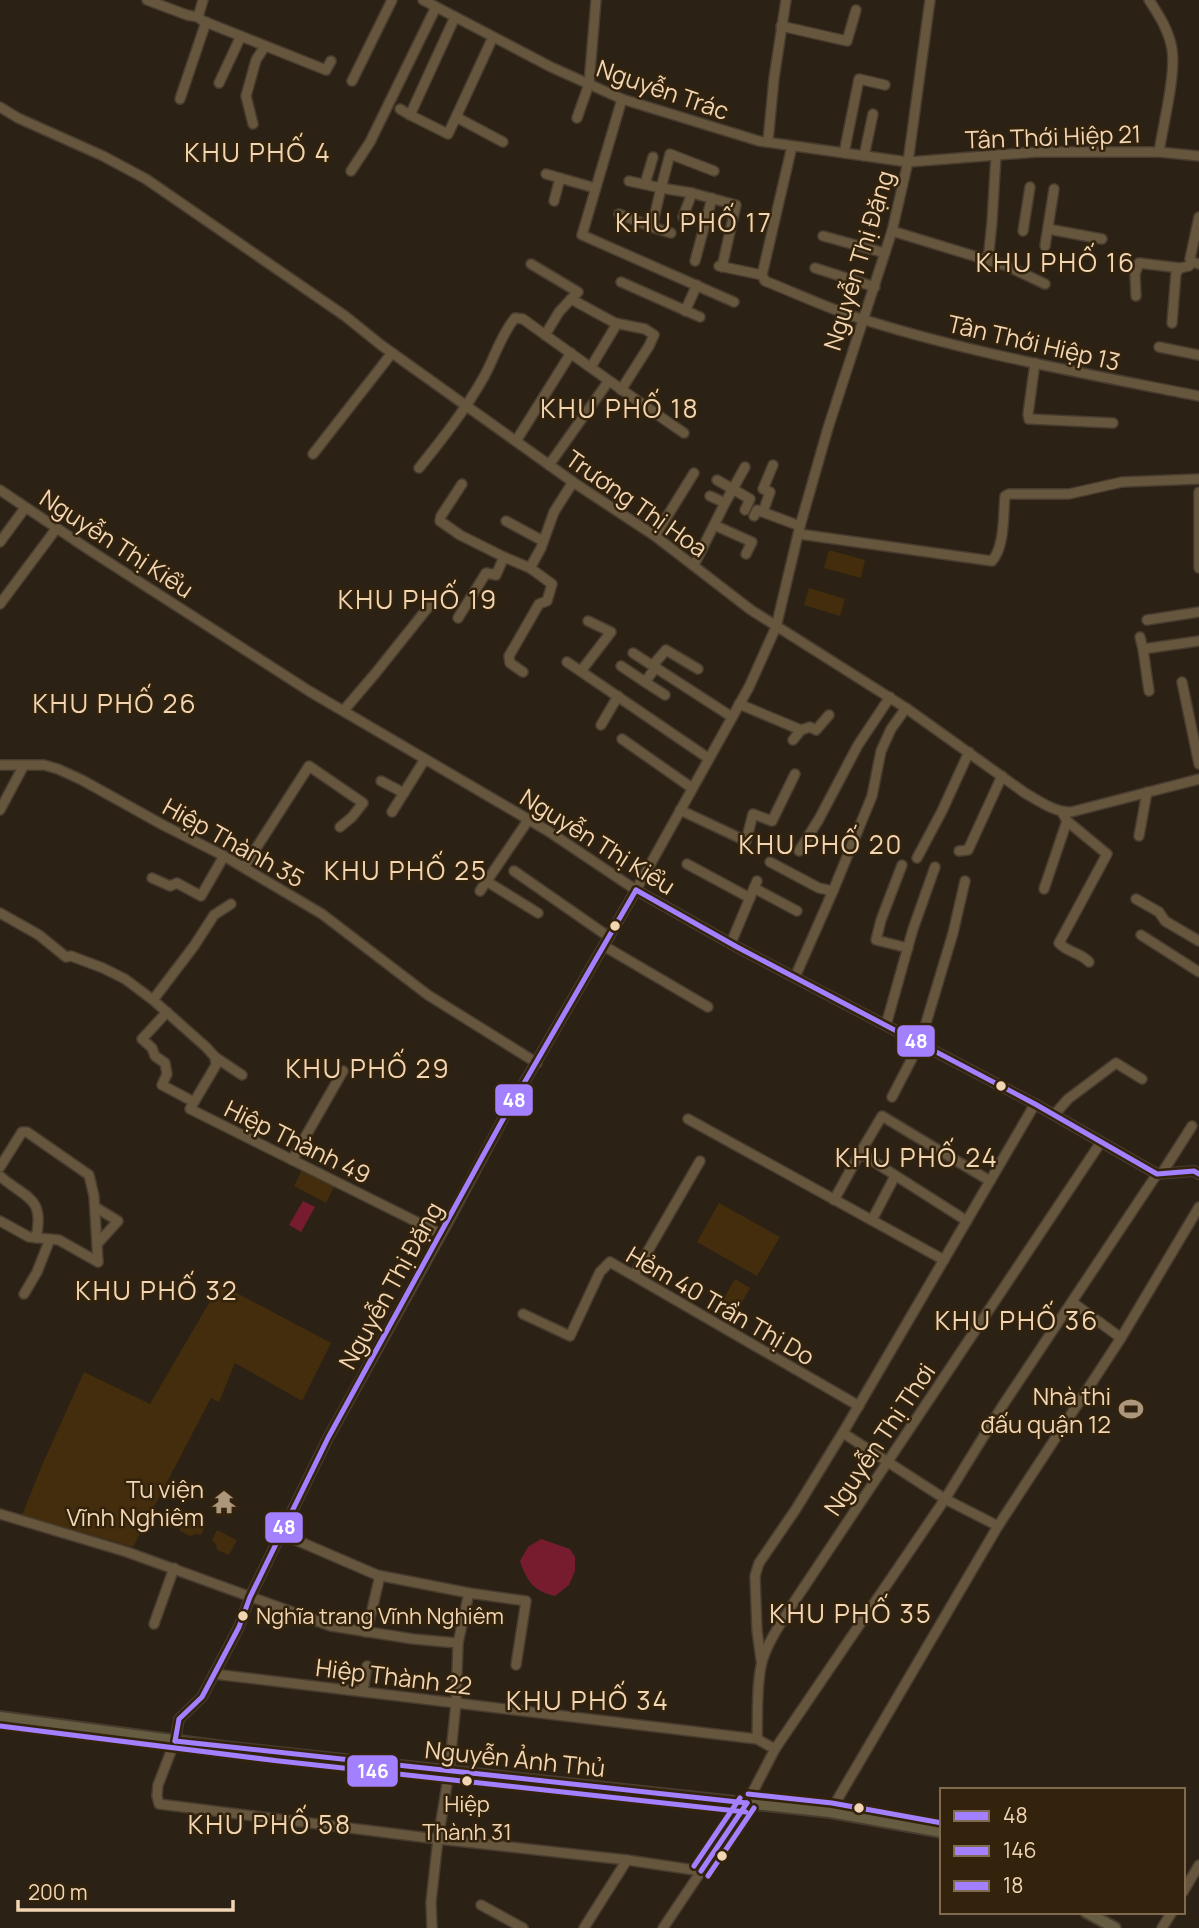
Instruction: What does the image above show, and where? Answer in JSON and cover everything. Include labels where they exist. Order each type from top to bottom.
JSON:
[{"type":"main road","name":"Nguyễn Ảnh Thủ","points":[[0,1717],[175,1741],[830,1812],[940,1832]]},
{"type":"main road","points":[[1092,1914],[1115,1928]]},
{"type":"street","points":[[147,0],[326,70],[331,61]]},
{"type":"street","points":[[180,99],[202,20],[203,0]]},
{"type":"street","points":[[352,81],[392,0]]},
{"type":"street","name":"Nguyễn Trác","points":[[423,0],[622,99],[748,138],[908,162]]},
{"type":"street","points":[[577,118],[589,84],[596,0]]},
{"type":"street","points":[[768,141],[786,0]]},
{"type":"street","name":"Nguyễn Thị Đặng","points":[[438,1839],[159,1804],[158,1785],[175,1741],[179,1719],[202,1697],[239,1626],[250,1597],[328,1438],[502,1121],[636,890],[749,687],[776,627],[832,415],[892,231],[908,162],[930,0]]},
{"type":"street","points":[[1149,0],[1159,16],[1171,49],[1170,82],[1159,152]]},
{"type":"street","points":[[351,171],[370,142],[436,7]]},
{"type":"street","points":[[781,26],[847,41],[856,10]]},
{"type":"street","points":[[410,114],[454,17]]},
{"type":"street","points":[[219,83],[241,36]]},
{"type":"street","points":[[400,109],[448,134],[493,37]]},
{"type":"street","points":[[253,124],[246,96],[256,60],[265,46]]},
{"type":"street","points":[[844,153],[859,79],[885,85]]},
{"type":"street","points":[[622,99],[582,235],[734,302]]},
{"type":"street","name":"Trương Thị Hoa","points":[[0,107],[146,179],[345,316],[573,482],[655,536],[776,627],[890,697],[1025,793],[1065,817],[1107,854],[1059,943],[1065,949],[1083,955],[1089,962]]},
{"type":"street","points":[[864,156],[873,114]]},
{"type":"street","points":[[456,117],[503,142]]},
{"type":"street","points":[[762,275],[792,146]]},
{"type":"street","name":"Tân Thới Hiệp 21","points":[[908,162],[1037,152],[1159,152],[1199,156]]},
{"type":"street","points":[[652,226],[670,154],[713,171]]},
{"type":"street","points":[[988,261],[996,155]]},
{"type":"street","points":[[645,184],[653,157]]},
{"type":"street","points":[[546,174],[595,188]]},
{"type":"street","points":[[554,201],[560,178]]},
{"type":"street","points":[[629,181],[712,198],[695,261]]},
{"type":"street","points":[[1023,231],[1030,187]]},
{"type":"street","points":[[1045,246],[1054,189]]},
{"type":"street","points":[[683,217],[692,193]]},
{"type":"street","name":"Tân Thới Hiệp 13","points":[[712,198],[736,205],[720,266],[762,275],[765,281],[863,320],[1035,363],[1199,396]]},
{"type":"street","points":[[619,214],[671,233]]},
{"type":"street","points":[[1196,263],[1190,259],[1199,217]]},
{"type":"street","points":[[1048,229],[1102,239]]},
{"type":"street","points":[[892,231],[1007,266],[1045,284]]},
{"type":"street","points":[[823,236],[885,253]]},
{"type":"street","points":[[1136,296],[1135,274],[1139,263],[1180,268],[1196,263]]},
{"type":"street","points":[[531,264],[578,292],[559,312],[545,335]]},
{"type":"street","points":[[815,268],[875,286]]},
{"type":"street","points":[[1172,323],[1176,273],[1180,268]]},
{"type":"street","points":[[621,282],[700,317]]},
{"type":"street","points":[[685,311],[696,285]]},
{"type":"street","points":[[571,299],[615,323],[645,329],[654,335],[621,390]]},
{"type":"street","points":[[419,468],[467,405],[515,318],[523,319],[608,382],[684,433]]},
{"type":"street","points":[[591,367],[615,323]]},
{"type":"street","points":[[1159,347],[1199,355]]},
{"type":"street","points":[[313,454],[392,352]]},
{"type":"street","points":[[516,441],[571,354]]},
{"type":"street","points":[[1035,363],[1029,419],[1112,423]]},
{"type":"street","points":[[549,465],[608,382]]},
{"type":"street","points":[[773,465],[763,489],[770,492],[759,514],[800,530],[992,561],[999,547],[1005,496],[1009,494],[1069,494],[1122,482],[1199,479]]},
{"type":"street","points":[[694,565],[746,467]]},
{"type":"street","points":[[655,536],[694,473]]},
{"type":"street","points":[[717,480],[750,499],[745,510]]},
{"type":"street","points":[[530,568],[541,548],[554,512],[573,482]]},
{"type":"street","points":[[462,484],[439,520],[460,535],[530,568],[552,584],[547,601],[539,604],[509,656],[510,663],[523,672]]},
{"type":"street","name":"Nguyễn Thị Kiểu","points":[[0,490],[309,691],[528,819],[636,890],[1160,1173],[1194,1171],[1199,1174]]},
{"type":"street","points":[[1199,492],[1199,568]]},
{"type":"street","points":[[710,496],[725,503]]},
{"type":"street","points":[[0,542],[25,508]]},
{"type":"street","points":[[506,521],[543,541]]},
{"type":"street","points":[[714,525],[752,542],[746,554]]},
{"type":"street","points":[[0,604],[56,528]]},
{"type":"street","points":[[458,618],[486,573],[496,575],[504,558]]},
{"type":"street","points":[[344,710],[434,600]]},
{"type":"street","points":[[1146,620],[1199,612]]},
{"type":"street","points":[[581,671],[611,632],[588,621]]},
{"type":"street","points":[[1140,637],[1149,691]]},
{"type":"street","points":[[1143,649],[1199,641]]},
{"type":"street","points":[[645,682],[666,650],[698,669]]},
{"type":"street","points":[[633,653],[732,716]]},
{"type":"street","points":[[567,662],[708,758]]},
{"type":"street","points":[[621,666],[665,695]]},
{"type":"street","points":[[1182,682],[1199,764]]},
{"type":"street","points":[[601,725],[618,696]]},
{"type":"street","points":[[799,851],[819,820],[858,745],[890,697]]},
{"type":"street","points":[[739,704],[801,730]]},
{"type":"street","points":[[795,977],[872,796],[881,751],[891,729],[906,708]]},
{"type":"street","points":[[793,740],[801,730],[810,727],[816,730],[829,715]]},
{"type":"street","points":[[622,739],[692,788]]},
{"type":"street","points":[[917,858],[943,811],[969,752]]},
{"type":"street","points":[[392,812],[425,759]]},
{"type":"street","name":"Hiệp Thành 35","points":[[0,765],[44,765],[82,780],[244,867],[323,914],[428,995],[537,1063]]},
{"type":"street","points":[[0,810],[24,765]]},
{"type":"street","points":[[244,867],[309,766],[363,803],[340,827]]},
{"type":"street","points":[[680,810],[746,841],[753,814],[772,821],[795,774]]},
{"type":"street","points":[[959,851],[968,850],[1002,776]]},
{"type":"street","points":[[1044,889],[1065,817],[1071,812],[1199,779]]},
{"type":"street","points":[[381,781],[404,793]]},
{"type":"street","points":[[1139,836],[1147,792]]},
{"type":"street","points":[[480,891],[528,819]]},
{"type":"street","points":[[152,878],[170,886],[177,883],[201,896],[224,856]]},
{"type":"street","points":[[770,862],[819,888],[833,891]]},
{"type":"street","points":[[687,864],[754,889],[797,911]]},
{"type":"street","points":[[902,865],[876,940],[908,948]]},
{"type":"street","points":[[886,1025],[923,898],[935,867]]},
{"type":"street","points":[[514,872],[609,937]]},
{"type":"street","points":[[486,881],[538,913]]},
{"type":"street","points":[[892,1097],[920,1043],[950,943],[965,881]]},
{"type":"street","points":[[730,943],[754,889]]},
{"type":"street","points":[[1136,899],[1159,912],[1165,921],[1199,942]]},
{"type":"street","points":[[153,1000],[214,915],[231,904]]},
{"type":"street","points":[[0,913],[39,935],[66,957],[71,956],[125,979],[167,1012],[215,1057],[242,1075]]},
{"type":"street","points":[[1141,935],[1199,972]]},
{"type":"street","points":[[604,946],[708,1007]]},
{"type":"street","points":[[167,1012],[142,1039],[152,1048],[155,1056],[165,1063],[167,1074],[162,1085],[194,1102]]},
{"type":"street","name":"Hiệp Thành 49","points":[[215,1057],[216,1065],[190,1109],[441,1234]]},
{"type":"street","points":[[1054,1115],[1068,1099],[1116,1063],[1142,1079]]},
{"type":"street","points":[[292,1160],[343,1071]]},
{"type":"street","points":[[762,1662],[757,1630],[755,1584],[759,1563],[843,1433],[1035,1104]]},
{"type":"street","points":[[834,1200],[882,1116],[990,1181]]},
{"type":"street","points":[[688,1119],[944,1260]]},
{"type":"street","points":[[663,1928],[747,1803],[775,1749],[1192,1126]]},
{"type":"street","points":[[0,1167],[22,1132],[27,1132],[89,1175],[95,1207],[99,1262],[59,1240],[29,1237],[0,1221]]},
{"type":"street","name":"Nguyễn Thị Thơi","points":[[757,1739],[762,1662],[777,1630],[1101,1142]]},
{"type":"street","points":[[860,1153],[967,1221]]},
{"type":"street","points":[[634,1275],[700,1161]]},
{"type":"street","points":[[0,1176],[35,1202],[39,1215],[36,1238]]},
{"type":"street","points":[[872,1220],[895,1176]]},
{"type":"street","points":[[830,1812],[998,1527],[1121,1338],[1199,1206]]},
{"type":"street","points":[[95,1207],[118,1222],[98,1243]]},
{"type":"street","points":[[24,1294],[37,1272],[50,1239]]},
{"type":"street","name":"Hẻm 40 Trần Thị Do","points":[[523,1314],[569,1336],[600,1272],[610,1262],[859,1406]]},
{"type":"street","points":[[1072,1302],[1121,1338]]},
{"type":"street","points":[[843,1433],[944,1499],[998,1527]]},
{"type":"street","points":[[0,1514],[174,1568],[331,1626],[458,1643]]},
{"type":"street","points":[[282,1534],[380,1576],[526,1601],[516,1665]]},
{"type":"street","points":[[154,1624],[174,1568]]},
{"type":"street","points":[[366,1632],[380,1576]]},
{"type":"street","points":[[432,1928],[431,1902],[456,1703],[458,1643],[469,1593]]},
{"type":"street","points":[[363,1691],[367,1666]]},
{"type":"street","name":"Hiệp Thành 22","points":[[214,1674],[757,1739],[775,1749]]},
{"type":"street","points":[[438,1839],[701,1871]]},
{"type":"street","points":[[584,1928],[627,1860]]},
{"type":"street","points":[[1185,1889],[1199,1865]]},
{"type":"street","points":[[481,1905],[523,1928]]},
{"type":"shaded area","points":[[829,550],[865,560],[861,578],[824,568]]},
{"type":"shaded area","points":[[809,588],[845,599],[840,616],[804,605]]},
{"type":"shaded area","points":[[302,1170],[334,1187],[326,1203],[294,1186]]},
{"type":"shaded area","points":[[303,1201],[315,1207],[301,1232],[289,1225]]},
{"type":"shaded area","points":[[719,1203],[780,1237],[757,1276],[697,1242]]},
{"type":"shaded area","points":[[735,1279],[750,1288],[731,1321],[716,1312]]},
{"type":"shaded area","points":[[220,1284],[331,1343],[302,1401],[235,1363],[219,1402],[211,1398],[133,1547],[22,1515],[84,1372],[150,1404]]},
{"type":"shaded area","points":[[186,1514],[206,1524],[201,1535],[190,1536],[180,1531]]},
{"type":"shaded area","points":[[217,1530],[237,1540],[229,1555],[217,1550],[212,1540]]},
{"type":"shaded area","points":[[541,1539],[570,1549],[575,1557],[575,1571],[569,1585],[555,1596],[532,1584],[520,1561],[528,1547]]},
{"type":"transit line","name":"48","points":[[636,890],[737,947],[1035,1104],[1157,1174],[1194,1171],[1199,1174]]},
{"type":"transit line","name":"48","points":[[175,1741],[179,1719],[202,1697],[239,1627],[250,1597],[328,1438],[502,1121],[636,890]]},
{"type":"transit line","name":"146","points":[[0,1726],[279,1761],[746,1812]]},
{"type":"transit line","name":"48","points":[[175,1741],[747,1803]]},
{"type":"transit line","name":"18","points":[[748,1794],[832,1803],[940,1823]]},
{"type":"transit line","name":"18","points":[[694,1866],[740,1798]]},
{"type":"transit line","name":"48","points":[[701,1871],[747,1803]]},
{"type":"transit line","name":"146","points":[[708,1876],[754,1808]]},
{"type":"place","name":"Nhà thi đấu quận 12","points":[[1131,1409]]},
{"type":"place","name":"Tu viện Vĩnh Nghiêm","points":[[224,1502]]},
{"type":"place","name":"Nghĩa trang Vĩnh Nghiêm","points":[[243,1616]]},
{"type":"place","name":"Hiệp Thành 31","points":[[467,1781]]},
{"type":"district","name":"KHU PHỐ 4","points":[[258,152]]},
{"type":"district","name":"KHU PHỐ 17","points":[[694,222]]},
{"type":"district","name":"KHU PHỐ 16","points":[[1056,262]]},
{"type":"district","name":"KHU PHỐ 18","points":[[620,408]]},
{"type":"district","name":"KHU PHỐ 19","points":[[418,599]]},
{"type":"district","name":"KHU PHỐ 26","points":[[115,703]]},
{"type":"district","name":"KHU PHỐ 20","points":[[821,844]]},
{"type":"district","name":"KHU PHỐ 25","points":[[406,870]]},
{"type":"district","name":"KHU PHỐ 29","points":[[368,1068]]},
{"type":"district","name":"KHU PHỐ 24","points":[[917,1157]]},
{"type":"district","name":"KHU PHỐ 32","points":[[157,1290]]},
{"type":"district","name":"KHU PHỐ 36","points":[[1017,1320]]},
{"type":"district","name":"KHU PHỐ 35","points":[[851,1613]]},
{"type":"district","name":"KHU PHỐ 34","points":[[588,1700]]},
{"type":"district","name":"KHU PHỐ 58","points":[[270,1824]]}]
